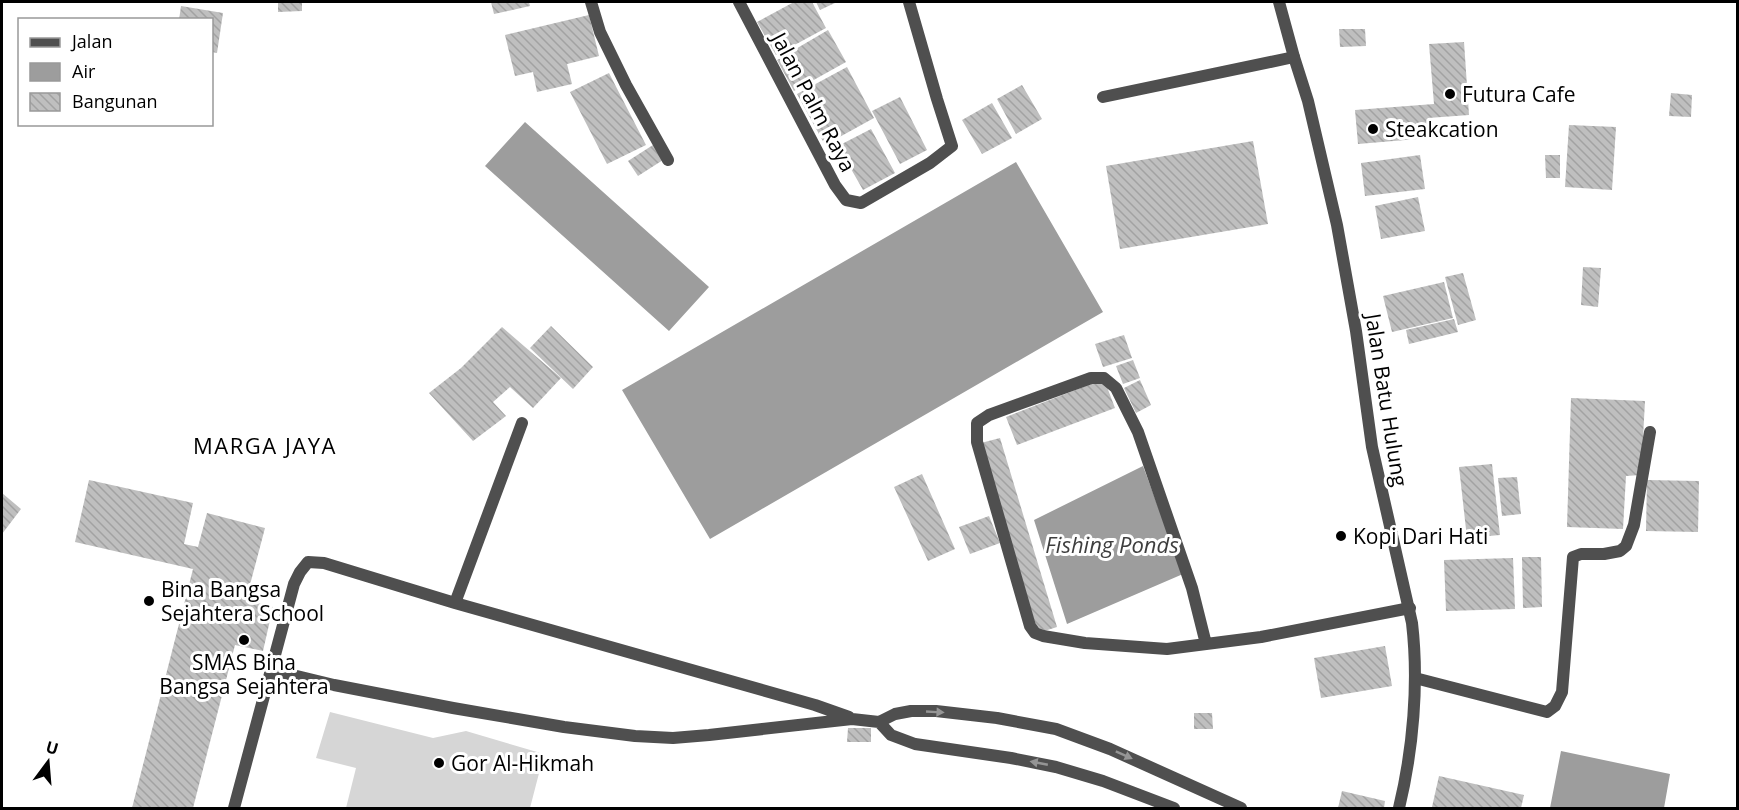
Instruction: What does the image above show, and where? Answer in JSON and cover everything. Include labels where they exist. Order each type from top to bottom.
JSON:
[{"type":"street","points":[[591,2],[600,32],[626,85],[668,160]]},
{"type":"street","name":"Jalan Palm Raya","points":[[739,2],[835,185],[846,200],[861,203],[930,163],[952,146],[909,2]]},
{"type":"street","name":"Jalan Batu Hulung","points":[[1279,2],[1308,100],[1337,225],[1356,331],[1372,447],[1410,608],[1415,645],[1415,678],[1408,770],[1399,808]]},
{"type":"street","points":[[1103,97],[1294,57]]},
{"type":"street","points":[[1206,644],[1192,588],[1138,432],[1116,387],[1104,378],[1091,378],[989,415],[977,423],[977,442],[1030,626],[1035,633],[1085,643],[1167,649],[1261,637],[1410,608]]},
{"type":"street","points":[[455,603],[522,423]]},
{"type":"street","points":[[1415,678],[1547,712],[1556,706],[1562,692],[1573,557],[1581,554],[1620,551],[1626,546],[1634,525],[1650,432]]},
{"type":"street","points":[[234,808],[294,584],[308,562],[324,563],[455,603],[815,705],[852,719]]},
{"type":"street","points":[[272,670],[334,685],[453,708],[564,727],[634,736],[672,738],[852,719],[879,722],[895,714],[911,711],[936,711],[997,718],[1047,727],[1110,748],[1240,808]]},
{"type":"street","points":[[879,722],[891,735],[915,744],[1056,767],[1174,808]]},
{"type":"shaded area","name":"Gor Al-Hikmah","points":[[330,712],[433,738],[466,731],[544,754],[530,808],[346,808],[356,768],[316,758]]},
{"type":"water","points":[[525,122],[709,287],[669,331],[485,166]]},
{"type":"water","points":[[1016,162],[1103,312],[710,539],[622,390]]},
{"type":"water","name":"Fishing Ponds","points":[[1143,466],[1183,574],[1067,624],[1034,520]]},
{"type":"water","points":[[1561,751],[1670,774],[1664,808],[1550,808]]},
{"type":"building","points":[[278,2],[302,2],[302,11],[278,12]]},
{"type":"building","points":[[491,2],[529,2],[530,6],[494,14]]},
{"type":"building","points":[[794,2],[812,2],[826,28],[776,55],[757,22]]},
{"type":"building","points":[[816,2],[834,2],[835,3],[820,10]]},
{"type":"building","points":[[181,6],[223,13],[217,53],[213,52],[213,18],[179,18]]},
{"type":"building","points":[[589,15],[599,56],[567,64],[572,84],[537,92],[533,72],[515,76],[505,35]]},
{"type":"building","points":[[1339,29],[1365,29],[1366,46],[1340,47]]},
{"type":"building","points":[[828,30],[846,62],[794,91],[777,60]]},
{"type":"building","name":"Futura Cafe","points":[[1464,42],[1469,115],[1428,118],[1429,138],[1358,144],[1355,110],[1434,104],[1429,44]]},
{"type":"building","points":[[847,67],[874,118],[825,145],[797,94]]},
{"type":"building","points":[[609,73],[646,145],[607,164],[570,92]]},
{"type":"building","points":[[1022,85],[1042,119],[1016,134],[997,99]]},
{"type":"building","points":[[1671,93],[1692,95],[1691,117],[1669,116]]},
{"type":"building","points":[[900,97],[927,150],[900,164],[872,111]]},
{"type":"building","points":[[992,103],[1012,138],[982,154],[962,120]]},
{"type":"building","points":[[1569,125],[1616,127],[1612,190],[1565,187]]},
{"type":"building","points":[[871,129],[895,173],[863,190],[838,146]]},
{"type":"building","points":[[1253,141],[1268,224],[1120,249],[1106,166]]},
{"type":"building","points":[[653,145],[663,160],[638,176],[628,161]]},
{"type":"building","points":[[1420,155],[1425,189],[1365,196],[1361,163]]},
{"type":"building","points":[[1545,155],[1560,155],[1560,178],[1546,178]]},
{"type":"building","points":[[1418,197],[1425,231],[1381,239],[1375,206]]},
{"type":"building","points":[[1583,267],[1601,268],[1598,307],[1581,305]]},
{"type":"building","points":[[1463,273],[1476,320],[1458,325],[1445,277]]},
{"type":"building","points":[[1444,282],[1453,318],[1392,332],[1383,296]]},
{"type":"building","points":[[1454,319],[1458,332],[1409,344],[1406,330]]},
{"type":"building","points":[[551,326],[593,367],[573,389],[530,348]]},
{"type":"building","points":[[502,327],[561,378],[533,408],[510,387],[493,402],[506,416],[473,441],[429,393],[461,368]]},
{"type":"building","points":[[1124,335],[1132,358],[1103,367],[1095,344]]},
{"type":"building","points":[[1133,360],[1140,378],[1123,384],[1116,366]]},
{"type":"building","points":[[1104,379],[1115,408],[1017,445],[1006,417]]},
{"type":"building","points":[[1140,380],[1151,405],[1136,413],[1124,388]]},
{"type":"building","points":[[1571,398],[1645,401],[1641,475],[1626,476],[1623,529],[1567,527]]},
{"type":"building","points":[[1000,438],[1057,627],[1038,633],[981,443]]},
{"type":"building","points":[[1492,464],[1500,535],[1467,538],[1459,467]]},
{"type":"building","points":[[922,474],[955,549],[928,561],[894,487]]},
{"type":"building","points":[[1517,477],[1521,514],[1502,516],[1498,478]]},
{"type":"building","points":[[89,480],[193,503],[184,544],[198,547],[207,513],[265,528],[246,600],[273,607],[263,651],[235,645],[193,808],[132,808],[193,569],[75,542]]},
{"type":"building","points":[[1647,480],[1699,481],[1698,532],[1646,531]]},
{"type":"building","points":[[2,493],[21,509],[2,534]]},
{"type":"building","points":[[989,516],[1000,543],[970,554],[959,527]]},
{"type":"building","points":[[1522,557],[1541,557],[1542,607],[1523,608]]},
{"type":"building","points":[[1513,558],[1515,609],[1446,611],[1444,560]]},
{"type":"building","points":[[1385,646],[1392,686],[1321,698],[1314,658]]},
{"type":"building","points":[[1194,713],[1212,713],[1213,729],[1194,729]]},
{"type":"building","points":[[848,728],[871,728],[871,742],[847,742]]},
{"type":"building","points":[[1439,776],[1524,795],[1521,808],[1432,807]]},
{"type":"building","points":[[1342,791],[1385,801],[1384,808],[1338,808]]},
{"type":"place","name":"Futura Cafe","points":[[1450,94]]},
{"type":"place","name":"Steakcation","points":[[1373,129]]},
{"type":"place","name":"Kopi Dari Hati","points":[[1341,536]]},
{"type":"place","name":"Bina Bangsa Sejahtera School","points":[[149,601]]},
{"type":"place","name":"SMAS Bina Bangsa Sejahtera","points":[[244,640]]},
{"type":"place","name":"Gor Al-Hikmah","points":[[439,763]]},
{"type":"district","name":"MARGA JAYA","points":[[265,445]]}]
